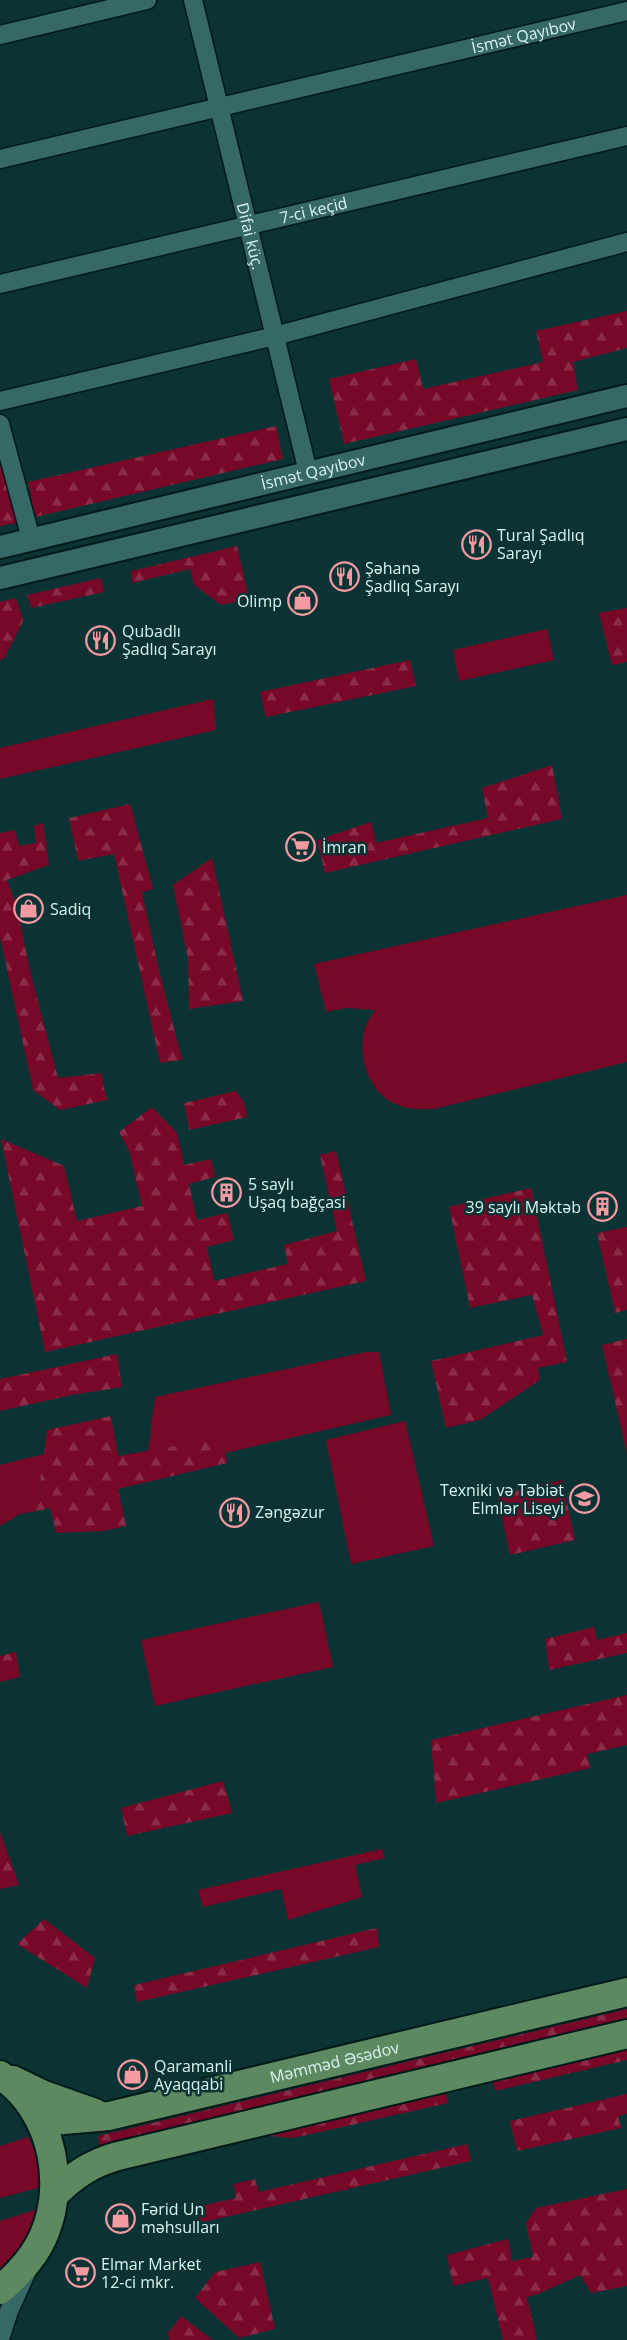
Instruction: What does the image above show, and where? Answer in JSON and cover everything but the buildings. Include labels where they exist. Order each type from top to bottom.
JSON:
[{"type":"main road","name":"Məmməd Əsədov","points":[[41,2122],[109,2116],[627,1992]]},
{"type":"main road","points":[[55,2194],[75,2175],[89,2166],[118,2156],[627,2034]]},
{"type":"main road","points":[[0,2074],[44,2095],[109,2116]]},
{"type":"main road","points":[[0,2074],[26,2099],[41,2122],[51,2153],[55,2194],[50,2220],[40,2245],[22,2270],[0,2290]]},
{"type":"street","points":[[0,35],[147,0]]},
{"type":"street","name":"Difai küç.","points":[[193,0],[308,472]]},
{"type":"street","name":"İsmət Qayıbov","points":[[0,159],[627,11]]},
{"type":"street","name":"7-ci keçid","points":[[0,284],[627,136]]},
{"type":"street","points":[[0,401],[275,336],[627,242]]},
{"type":"street","name":"İsmət Qayıbov","points":[[0,547],[627,396]]},
{"type":"street","points":[[0,424],[31,539]]},
{"type":"street","name":"İsmət Qayıbov","points":[[0,578],[627,429]]},
{"type":"street","points":[[308,472],[316,504]]},
{"type":"street","points":[[0,2339],[9,2311],[40,2245]]},
{"type":"green space","points":[[627,311],[627,348],[573,362],[578,390],[344,444],[329,379],[416,359],[423,389],[543,362],[536,331]]},
{"type":"green space","points":[[276,426],[283,459],[35,517],[28,482]]},
{"type":"green space","points":[[0,464],[17,523],[0,526]]},
{"type":"green space","points":[[237,546],[249,599],[221,605],[194,585],[190,569],[132,583],[131,571]]},
{"type":"green space","points":[[101,578],[104,592],[31,608],[27,595]]},
{"type":"green space","points":[[16,598],[23,621],[4,659],[0,660],[0,602]]},
{"type":"green space","points":[[627,608],[627,662],[612,665],[599,613]]},
{"type":"green space","points":[[547,629],[554,660],[459,681],[453,650]]},
{"type":"green space","points":[[410,660],[416,686],[266,717],[260,692]]},
{"type":"green space","points":[[213,699],[216,730],[0,779],[0,748]]},
{"type":"green space","points":[[552,765],[562,819],[325,873],[317,840],[371,822],[376,843],[488,818],[482,788]]},
{"type":"green space","points":[[130,804],[153,889],[142,892],[182,1060],[160,1063],[114,854],[78,861],[69,818]]},
{"type":"green space","points":[[43,823],[49,865],[7,880],[17,907],[30,971],[58,1078],[101,1073],[107,1100],[60,1110],[33,1090],[0,937],[0,833],[15,830],[19,846],[36,843],[34,826]]},
{"type":"green space","points":[[212,858],[243,1001],[189,1009],[188,959],[173,885]]},
{"type":"green space","points":[[627,895],[627,1062],[434,1109],[410,1108],[387,1099],[379,1092],[372,1083],[364,1063],[365,1028],[375,1010],[346,1008],[326,1012],[314,964]]},
{"type":"green space","points":[[236,1091],[244,1102],[247,1117],[189,1130],[184,1103]]},
{"type":"green space","points":[[152,1107],[177,1133],[184,1165],[211,1159],[215,1177],[189,1184],[197,1220],[227,1213],[234,1240],[207,1247],[214,1281],[288,1264],[284,1245],[337,1231],[320,1155],[336,1151],[366,1281],[45,1352],[1,1139],[64,1166],[77,1221],[142,1206],[129,1151],[119,1132]]},
{"type":"green space","points":[[531,1188],[567,1362],[538,1368],[540,1380],[480,1420],[446,1428],[431,1361],[543,1335],[532,1295],[470,1308],[449,1207]]},
{"type":"green space","points":[[627,1227],[627,1310],[615,1313],[597,1233]]},
{"type":"green space","points":[[627,1339],[627,1454],[602,1345]]},
{"type":"green space","points":[[366,1352],[379,1352],[391,1415],[225,1453],[222,1439],[148,1451],[155,1397]]},
{"type":"green space","points":[[117,1354],[122,1387],[72,1395],[0,1411],[0,1379]]},
{"type":"green space","points":[[111,1416],[118,1456],[222,1438],[227,1463],[118,1489],[126,1526],[103,1531],[56,1533],[50,1508],[36,1511],[47,1430]]},
{"type":"green space","points":[[405,1421],[434,1546],[351,1564],[326,1440]]},
{"type":"green space","points":[[44,1454],[36,1511],[20,1514],[0,1526],[0,1465]]},
{"type":"green space","points":[[562,1480],[575,1540],[510,1555],[497,1495]]},
{"type":"green space","points":[[319,1602],[333,1667],[155,1706],[141,1640]]},
{"type":"green space","points":[[594,1627],[597,1640],[627,1633],[627,1653],[549,1670],[545,1639]]},
{"type":"green space","points":[[16,1652],[20,1677],[0,1682],[0,1656]]},
{"type":"green space","points":[[627,1695],[627,1745],[587,1754],[590,1768],[436,1803],[431,1740]]},
{"type":"green space","points":[[223,1781],[232,1813],[127,1836],[121,1808]]},
{"type":"green space","points":[[0,1832],[19,1885],[0,1889]]},
{"type":"green space","points":[[382,1849],[385,1858],[355,1865],[362,1897],[288,1920],[281,1889],[203,1907],[198,1890]]},
{"type":"green space","points":[[44,1919],[95,1958],[87,1988],[17,1944]]},
{"type":"green space","points":[[377,1928],[379,1947],[137,2002],[134,1985]]},
{"type":"green space","points":[[627,2009],[627,2021],[100,2148],[98,2136]]},
{"type":"green space","points":[[627,2047],[627,2060],[495,2091],[492,2079]]},
{"type":"green space","points":[[446,2092],[448,2103],[293,2138],[256,2135]]},
{"type":"green space","points":[[627,2094],[627,2114],[618,2116],[621,2128],[517,2151],[510,2121]]},
{"type":"green space","points":[[28,2137],[38,2162],[40,2174],[38,2188],[0,2198],[0,2146]]},
{"type":"green space","points":[[467,2144],[471,2161],[199,2223],[196,2207],[236,2198],[233,2184],[255,2179],[259,2192]]},
{"type":"green space","points":[[627,2189],[627,2286],[591,2293],[580,2275],[527,2297],[537,2340],[503,2340],[488,2278],[453,2286],[447,2255],[508,2239],[512,2261],[533,2257],[526,2223],[536,2208]]},
{"type":"green space","points":[[38,2209],[23,2243],[0,2273],[0,2221]]},
{"type":"green space","points":[[260,2262],[275,2329],[239,2338],[195,2298],[215,2272]]},
{"type":"green space","points":[[181,2316],[213,2340],[169,2340],[168,2333]]},
{"type":"place","name":"Tural Şadlıq Sarayı","points":[[476,544]]},
{"type":"place","name":"Şəhanə Şadlıq Sarayı","points":[[344,577]]},
{"type":"place","name":"Olimp","points":[[303,601]]},
{"type":"place","name":"Qubadlı Şadlıq Sarayı","points":[[101,640]]},
{"type":"place","name":"İmran","points":[[301,847]]},
{"type":"place","name":"Sadiq","points":[[29,909]]},
{"type":"place","name":"5 saylı Uşaq bağçasi","points":[[227,1193]]},
{"type":"place","name":"39 saylı Məktəb","points":[[602,1207]]},
{"type":"place","name":"Texniki və Təbiət Elmlər Liseyi","points":[[585,1499]]},
{"type":"place","name":"Zəngəzur","points":[[234,1512]]},
{"type":"place","name":"Qaramanli Ayaqqabi","points":[[133,2075]]},
{"type":"place","name":"Fərid Un məhsulları","points":[[120,2218]]},
{"type":"place","name":"Elmar Market 12-ci mkr.","points":[[80,2273]]}]
